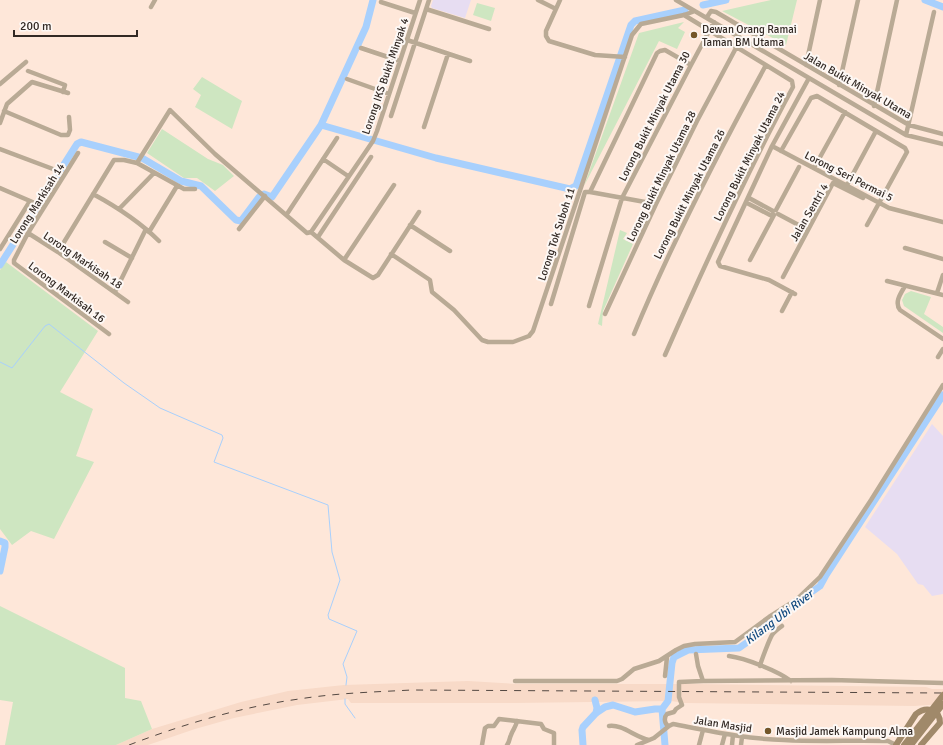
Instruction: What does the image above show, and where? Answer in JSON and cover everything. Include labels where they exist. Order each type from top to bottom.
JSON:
[{"type":"main road","points":[[904,745],[943,695]]},
{"type":"main road","points":[[911,745],[943,704]]},
{"type":"main road","points":[[896,745],[916,714],[920,711],[929,709],[935,711],[941,716],[940,723],[921,745]]},
{"type":"street","points":[[151,7],[155,0]]},
{"type":"street","name":"Lorong IKS Bukit Minyak 4","points":[[309,232],[367,150],[377,130],[420,0]]},
{"type":"street","points":[[391,116],[429,0]]},
{"type":"street","points":[[538,0],[556,9]]},
{"type":"street","points":[[560,0],[546,32],[546,36],[549,41],[595,55],[621,57]]},
{"type":"street","name":"Jalan Bukit Minyak Utama","points":[[676,0],[906,136],[943,144]]},
{"type":"street","points":[[806,65],[820,0]]},
{"type":"street","points":[[839,85],[858,0]]},
{"type":"street","points":[[874,106],[897,0]]},
{"type":"street","points":[[381,2],[415,13]]},
{"type":"street","points":[[426,9],[488,30]]},
{"type":"street","name":"Lorong Tok Suboh 11","points":[[391,254],[430,280],[432,292],[465,321],[482,340],[488,342],[512,342],[529,336],[533,331],[621,57],[632,35],[641,24],[684,15],[695,11]]},
{"type":"street","name":"Jalan Bukit Minyak Utama","points":[[707,17],[711,11],[716,12],[909,126],[943,134]]},
{"type":"street","points":[[906,136],[934,12]]},
{"type":"street","name":"Lorong Bukit Minyak Utama 24","points":[[665,355],[690,295],[794,83],[684,15]]},
{"type":"street","name":"Lorong Bukit Minyak Utama 30","points":[[589,306],[622,198],[714,22]]},
{"type":"street","points":[[407,40],[470,61]]},
{"type":"street","points":[[361,48],[400,61]]},
{"type":"street","name":"Lorong Bukit Minyak Utama 28","points":[[605,314],[656,204],[697,121],[736,48]]},
{"type":"street","points":[[590,192],[657,53],[665,50],[691,65]]},
{"type":"street","points":[[424,127],[448,54]]},
{"type":"street","points":[[0,84],[26,62]]},
{"type":"street","name":"Lorong Bukit Minyak Utama 26","points":[[634,334],[672,247],[766,65]]},
{"type":"street","points":[[0,123],[7,104],[32,82],[65,92],[65,85],[28,72]]},
{"type":"street","points":[[782,311],[794,293],[770,280],[720,266],[718,262],[772,146],[809,78]]},
{"type":"street","points":[[347,79],[389,94]]},
{"type":"street","points":[[781,151],[812,96],[819,96],[906,150],[867,225]]},
{"type":"street","points":[[138,162],[170,110],[215,154],[264,195],[309,232],[318,237],[344,260],[373,278],[378,275],[419,212]]},
{"type":"street","points":[[4,111],[61,135],[68,135],[70,130],[69,117]]},
{"type":"street","points":[[814,168],[845,112]]},
{"type":"street","points":[[847,185],[876,130]]},
{"type":"street","points":[[287,214],[337,138]]},
{"type":"street","name":"Lorong Seri Permai 5","points":[[764,142],[889,208],[943,222]]},
{"type":"street","points":[[0,149],[53,169]]},
{"type":"street","name":"Lorong Markisah 14","points":[[14,263],[14,257],[42,206],[78,153]]},
{"type":"street","points":[[318,237],[371,157]]},
{"type":"street","points":[[323,159],[348,176]]},
{"type":"street","points":[[58,252],[114,160],[138,162],[177,186],[187,190],[195,189]]},
{"type":"street","points":[[750,260],[799,167]]},
{"type":"street","points":[[119,209],[154,173]]},
{"type":"street","name":"Jalan Sentri 4","points":[[783,277],[833,183],[863,198]]},
{"type":"street","points":[[344,260],[394,185]]},
{"type":"street","points":[[115,292],[148,230],[177,186]]},
{"type":"street","points":[[1,190],[42,206]]},
{"type":"street","points":[[551,304],[585,192],[656,204]]},
{"type":"street","points":[[94,194],[119,209],[148,230],[159,241]]},
{"type":"street","points":[[239,229],[264,195]]},
{"type":"street","points":[[748,200],[808,230]]},
{"type":"street","points":[[0,249],[32,202]]},
{"type":"street","points":[[410,225],[450,251]]},
{"type":"street","name":"Lorong Markisah 18","points":[[28,233],[58,252],[128,302]]},
{"type":"street","points":[[105,242],[132,258]]},
{"type":"street","points":[[905,248],[943,259]]},
{"type":"street","name":"Lorong Markisah 16","points":[[14,263],[109,334]]},
{"type":"street","points":[[937,293],[943,275]]},
{"type":"street","points":[[887,281],[943,295]]},
{"type":"street","points":[[905,286],[897,302],[900,310],[943,339]]},
{"type":"street","points":[[938,357],[943,349]]},
{"type":"street","points":[[515,681],[617,681],[634,669],[659,661],[684,646],[695,644],[731,643],[739,640],[769,617],[796,600],[820,577],[871,500],[943,385]]},
{"type":"street","points":[[760,666],[761,660],[765,655],[770,642],[770,636],[782,626]]},
{"type":"street","points":[[696,654],[703,681]]},
{"type":"street","points":[[728,656],[735,656],[784,675],[791,681]]},
{"type":"street","points":[[666,676],[665,664],[667,657]]},
{"type":"street","points":[[637,745],[646,742],[667,727],[665,716],[682,706],[679,697],[679,682],[832,680],[943,683]]},
{"type":"street","points":[[482,745],[485,728],[488,726],[494,726],[499,719],[540,724],[544,729],[554,733],[554,745]]},
{"type":"street","points":[[507,745],[516,727],[517,721]]},
{"type":"street","name":"Jalan Masjid","points":[[667,727],[673,724],[742,737],[825,743],[888,741],[896,745]]},
{"type":"street","points":[[609,726],[617,726],[646,742]]},
{"type":"street","points":[[699,745],[703,730]]},
{"type":"street","points":[[722,745],[725,734]]},
{"type":"street","points":[[732,745],[733,736]]},
{"type":"street","points":[[741,745],[742,737]]},
{"type":"shaded area","points":[[433,0],[471,0],[465,18],[432,8],[431,6]]},
{"type":"shaded area","points":[[932,424],[943,436],[943,594],[932,596],[923,585],[918,584],[897,554],[865,527]]},
{"type":"shaded area","points":[[468,681],[517,684],[694,684],[926,687],[932,689],[943,689],[943,704],[914,706],[685,703],[671,701],[351,703],[348,699],[297,705],[234,718],[148,745],[116,745],[152,729],[241,702],[288,691],[344,685]]},
{"type":"green space","points":[[771,0],[797,0],[786,45],[722,11]]},
{"type":"green space","points":[[477,3],[495,8],[491,21],[473,15]]},
{"type":"green space","points":[[684,22],[678,28],[685,32],[677,49],[659,41],[584,186],[639,33]]},
{"type":"green space","points":[[202,77],[242,101],[232,129],[195,107],[201,95],[193,89]]},
{"type":"green space","points":[[162,129],[208,159],[223,165],[234,176],[215,191],[197,178],[184,178],[147,153]]},
{"type":"green space","points":[[620,230],[627,233],[623,239],[633,244],[603,311],[602,326],[598,324]]},
{"type":"green space","points":[[6,262],[98,331],[60,392],[93,409],[76,456],[94,462],[54,539],[31,531],[12,545],[0,529],[0,270]]},
{"type":"green space","points":[[911,291],[931,297],[924,314],[943,327],[943,333],[904,306],[902,300],[905,294]]},
{"type":"green space","points":[[0,606],[125,668],[125,698],[141,701],[152,729],[116,745],[5,745],[13,702],[0,700]]},
{"type":"waterway","points":[[0,265],[77,144],[81,142],[142,158],[181,181],[201,186],[236,220],[241,221],[259,197],[264,194],[272,197],[321,125],[366,27],[373,0]]},
{"type":"waterway","points":[[703,5],[726,0]]},
{"type":"waterway","points":[[925,0],[943,7]]},
{"type":"waterway","points":[[321,125],[436,158],[570,189],[576,186],[631,25],[635,21],[685,10]]},
{"type":"waterway","points":[[0,362],[12,368],[45,326],[49,324],[124,383],[160,408],[222,435],[223,438],[214,462],[328,505],[332,552],[340,580],[328,615],[329,619],[357,631],[343,664],[347,677],[346,685]]},
{"type":"waterway","name":"Kilang Ubi River","points":[[583,745],[583,727],[596,713],[605,707],[613,705],[635,712],[662,709],[668,701],[674,657],[688,650],[739,648],[749,641],[755,634],[820,586],[943,395]]},
{"type":"waterway","points":[[0,541],[5,543],[0,571]]},
{"type":"waterway","points":[[345,699],[345,704],[355,718]]},
{"type":"waterway","points":[[595,700],[597,708],[596,713]]},
{"type":"waterway","points":[[662,709],[665,745]]},
{"type":"railway","points":[[129,745],[192,723],[277,702],[327,695],[356,693],[412,690],[943,693]]},
{"type":"place","name":"Dewan Orang Ramai Taman BM Utama","points":[[694,35]]},
{"type":"place","name":"Masjid Jamek Kampung Alma","points":[[768,731]]}]
